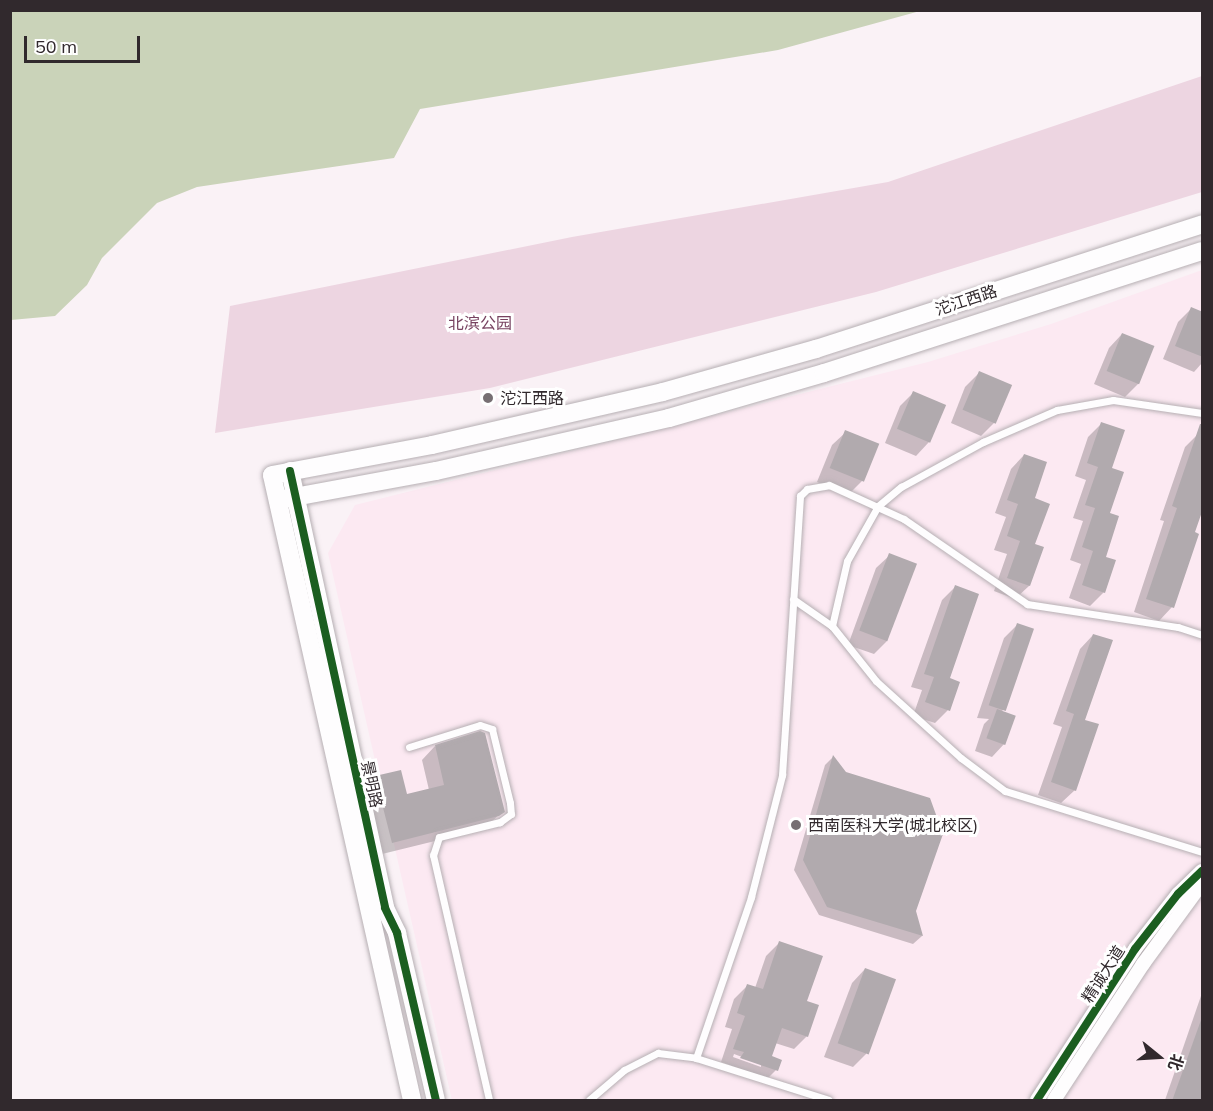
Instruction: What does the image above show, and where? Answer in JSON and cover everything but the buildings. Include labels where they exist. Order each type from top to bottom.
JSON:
[{"type":"main road","name":"沱江西路","points":[[281,473],[432,445],[565,416],[740,371],[1203,224]]},
{"type":"main road","name":"沱江西路","points":[[286,499],[436,471],[669,418],[824,374],[1203,251]]},
{"type":"main road","name":"景明路","points":[[281,473],[412,1101]]},
{"type":"main road","name":"景明路","points":[[286,499],[385,908],[397,933],[436,1101]]},
{"type":"street","name":"精诚大道","points":[[1037,1101],[1135,949],[1178,894],[1203,871]]},
{"type":"street","name":"精诚大道","points":[[1053,1101],[1143,964],[1203,883]]},
{"type":"lane","points":[[832,626],[847,561],[878,506],[901,487],[983,442],[1057,410],[1113,400],[1203,413]]},
{"type":"lane","points":[[696,1058],[752,897],[782,775],[800,496],[807,489],[829,485],[904,519],[1027,604],[1178,627],[1203,635]]},
{"type":"lane","points":[[793,599],[832,626],[876,681],[960,758],[1005,791],[1203,852]]},
{"type":"lane","points":[[409,747],[480,725],[492,729],[510,803],[511,814],[500,822],[439,837],[433,855],[489,1101]]},
{"type":"lane","points":[[589,1101],[624,1070],[658,1053],[696,1058],[829,1101]]},
{"type":"shaded area","points":[[11,10],[920,11],[778,50],[420,109],[394,158],[197,187],[157,203],[102,258],[87,285],[55,316],[11,320]]},
{"type":"shaded area","name":"西南医科大学(城北校区)","points":[[1202,270],[1202,1100],[452,1100],[328,553],[355,505],[928,362],[1051,324]]},
{"type":"green space","name":"北滨公园","points":[[1202,76],[1202,192],[876,292],[490,388],[215,433],[230,306],[572,237],[888,182]]},
{"type":"cycle path","points":[[290,471],[385,908],[397,933],[436,1100]]},
{"type":"cycle path","points":[[1037,1100],[1135,949],[1178,894],[1202,871]]},
{"type":"place","name":"沱江西路","points":[[488,398]]},
{"type":"place","name":"西南医科大学(城北校区)","points":[[796,825]]}]
